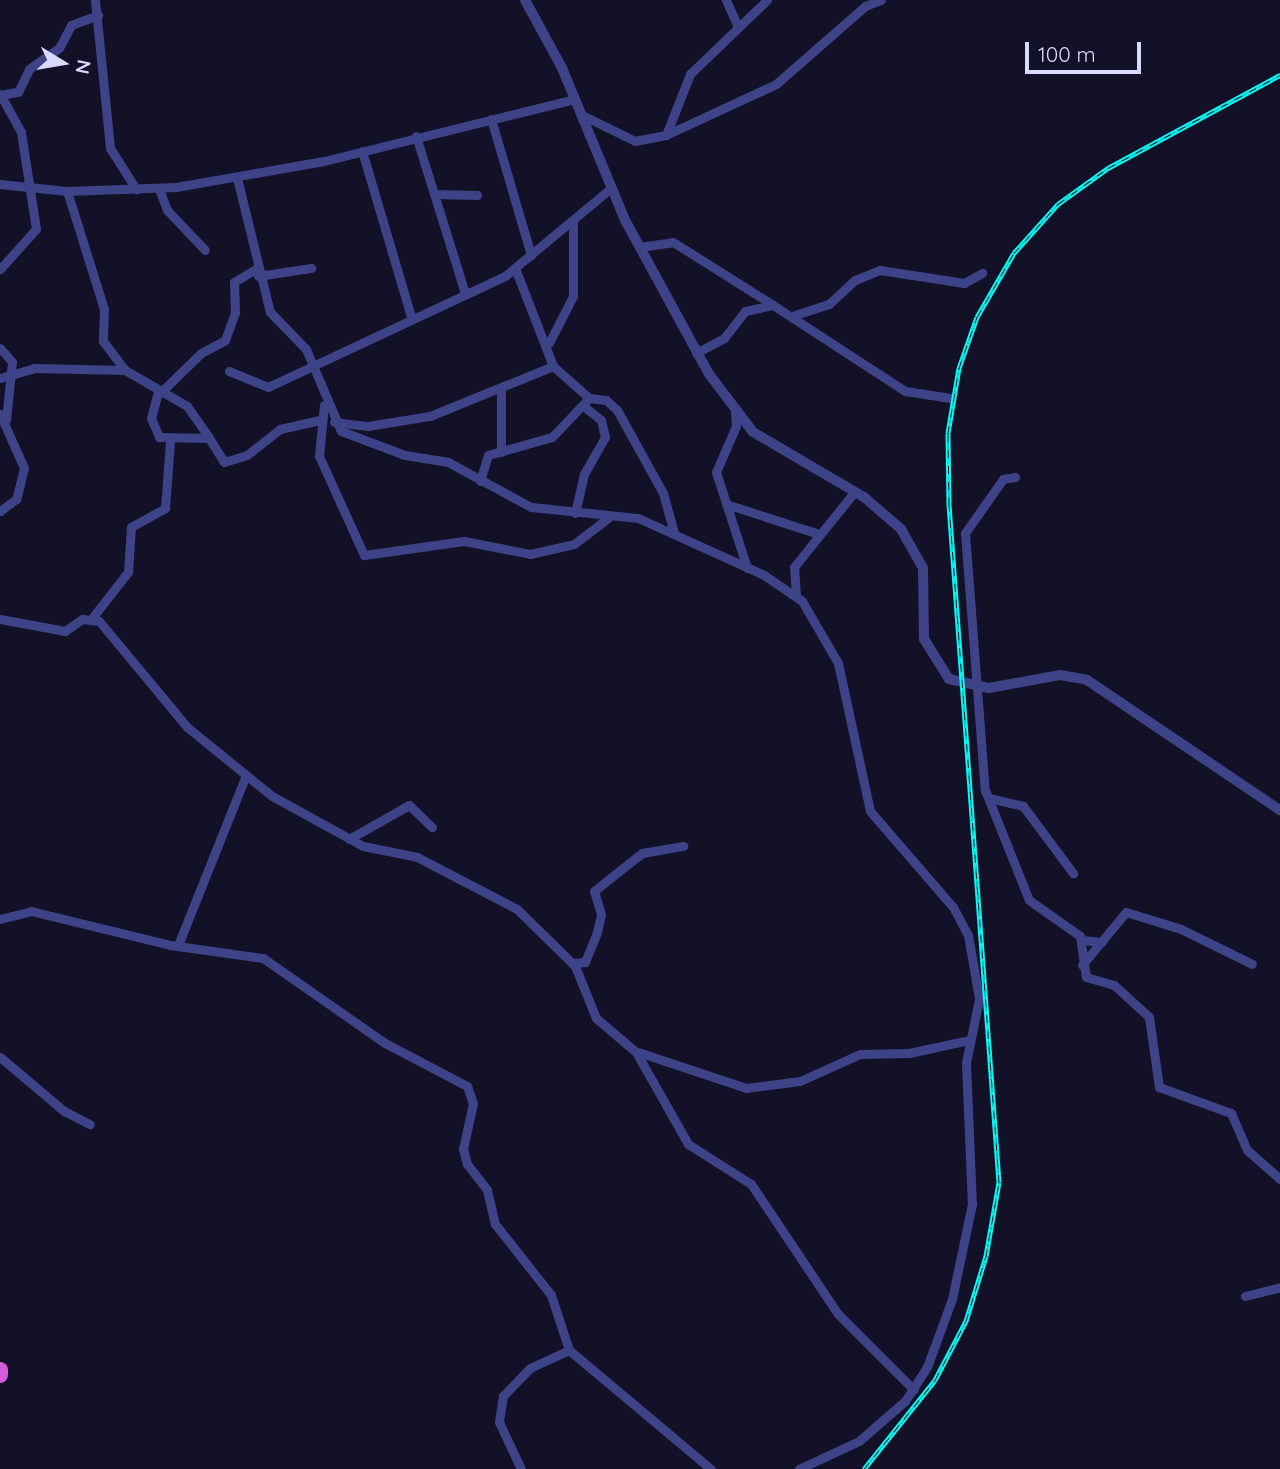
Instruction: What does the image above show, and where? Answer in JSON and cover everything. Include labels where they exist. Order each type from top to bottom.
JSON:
[{"type":"street","points":[[95,0],[110,148],[136,189]]},
{"type":"street","points":[[525,0],[582,114],[611,188],[639,247],[696,353],[735,412],[762,439],[855,491],[892,520],[919,556],[922,628],[933,659],[949,679],[975,687],[1060,675],[1087,680],[1280,810]]},
{"type":"street","points":[[726,0],[738,27]]},
{"type":"street","points":[[666,135],[690,74],[767,0]]},
{"type":"street","points":[[582,114],[635,141],[666,135],[788,76],[878,0]]},
{"type":"street","points":[[0,269],[11,250],[36,232],[22,132],[2,94],[18,92],[29,69],[59,48],[71,24],[98,15]]},
{"type":"street","points":[[0,184],[67,191],[159,189],[237,177],[362,151],[574,99]]},
{"type":"street","points":[[491,120],[531,255]]},
{"type":"street","points":[[416,136],[465,293]]},
{"type":"street","points":[[362,151],[411,316]]},
{"type":"street","points":[[237,177],[257,272],[275,322],[302,343],[312,363],[324,403],[334,422],[360,441],[448,461],[531,507],[608,518],[638,518],[747,568],[796,595],[824,630],[838,663],[870,811],[953,907],[968,935],[979,999],[969,1040],[972,1204],[952,1299],[914,1390],[859,1441],[799,1469]]},
{"type":"street","points":[[229,372],[264,388],[411,316],[465,293],[515,268],[611,188]]},
{"type":"street","points":[[159,189],[167,210],[205,250]]},
{"type":"street","points":[[67,191],[104,309],[103,341],[124,369],[191,409],[209,438],[216,457],[232,461],[280,429],[320,420]]},
{"type":"street","points":[[435,194],[477,195]]},
{"type":"street","points":[[549,343],[573,296],[573,220]]},
{"type":"street","points":[[639,247],[673,242],[795,315],[905,391],[950,398]]},
{"type":"street","points":[[0,619],[65,631],[92,618],[128,572],[131,527],[165,508],[170,442],[152,423],[159,392],[201,353],[225,340],[234,312],[234,282],[257,272],[311,268]]},
{"type":"street","points":[[515,268],[549,343],[553,366],[601,420],[605,437],[584,474],[575,513]]},
{"type":"street","points":[[795,315],[829,304],[855,280],[880,270],[964,283],[982,273]]},
{"type":"street","points":[[696,353],[724,338],[745,311],[773,304]]},
{"type":"street","points":[[0,348],[11,358],[4,418],[24,475],[16,499],[0,511]]},
{"type":"street","points":[[334,422],[368,426],[422,418],[501,389],[553,366]]},
{"type":"street","points":[[0,377],[45,368],[124,369]]},
{"type":"street","points":[[501,389],[501,452]]},
{"type":"street","points":[[480,481],[488,455],[552,437],[586,402],[610,401],[624,421],[668,504],[674,533]]},
{"type":"street","points":[[324,403],[320,420],[319,456],[364,555],[464,541],[530,554],[574,544],[608,518]]},
{"type":"street","points":[[735,412],[736,426],[716,472],[747,568]]},
{"type":"street","points":[[170,442],[209,438]]},
{"type":"street","points":[[1015,477],[1003,479],[965,533],[975,687],[989,798],[1028,900],[1063,919],[1082,940],[1082,965],[1086,977],[1114,985],[1146,1011],[1159,1087],[1231,1113],[1247,1150],[1280,1179]]},
{"type":"street","points":[[796,595],[794,567],[855,491]]},
{"type":"street","points":[[726,503],[819,534]]},
{"type":"street","points":[[92,618],[118,637],[135,668],[180,720],[246,775],[349,839],[417,857],[496,893],[573,963],[596,1018],[636,1052],[688,1144],[751,1184],[838,1314],[914,1390]]},
{"type":"street","points":[[178,945],[246,775]]},
{"type":"street","points":[[989,798],[1023,806],[1073,873]]},
{"type":"street","points":[[349,839],[405,805],[422,811],[432,827]]},
{"type":"street","points":[[573,963],[584,962],[597,932],[601,914],[594,891],[642,853],[683,846]]},
{"type":"street","points":[[0,919],[31,911],[178,945],[272,962],[385,1043],[467,1086],[473,1103],[463,1149],[467,1164],[487,1190],[495,1224],[551,1295],[569,1350],[711,1469]]},
{"type":"street","points":[[1082,965],[1126,912],[1181,929],[1252,964]]},
{"type":"street","points":[[1082,940],[1102,942]]},
{"type":"street","points":[[636,1052],[746,1088],[800,1081],[860,1054],[909,1053],[969,1040]]},
{"type":"street","points":[[0,1057],[64,1111],[90,1124]]},
{"type":"street","points":[[1244,1296],[1280,1287]]},
{"type":"street","points":[[521,1469],[499,1422],[506,1389],[530,1368],[569,1350]]},
{"type":"railway","points":[[864,1469],[935,1380],[966,1321],[986,1256],[999,1182],[949,505],[948,433],[959,368],[977,317],[1014,253],[1058,204],[1108,168],[1280,75]]}]
